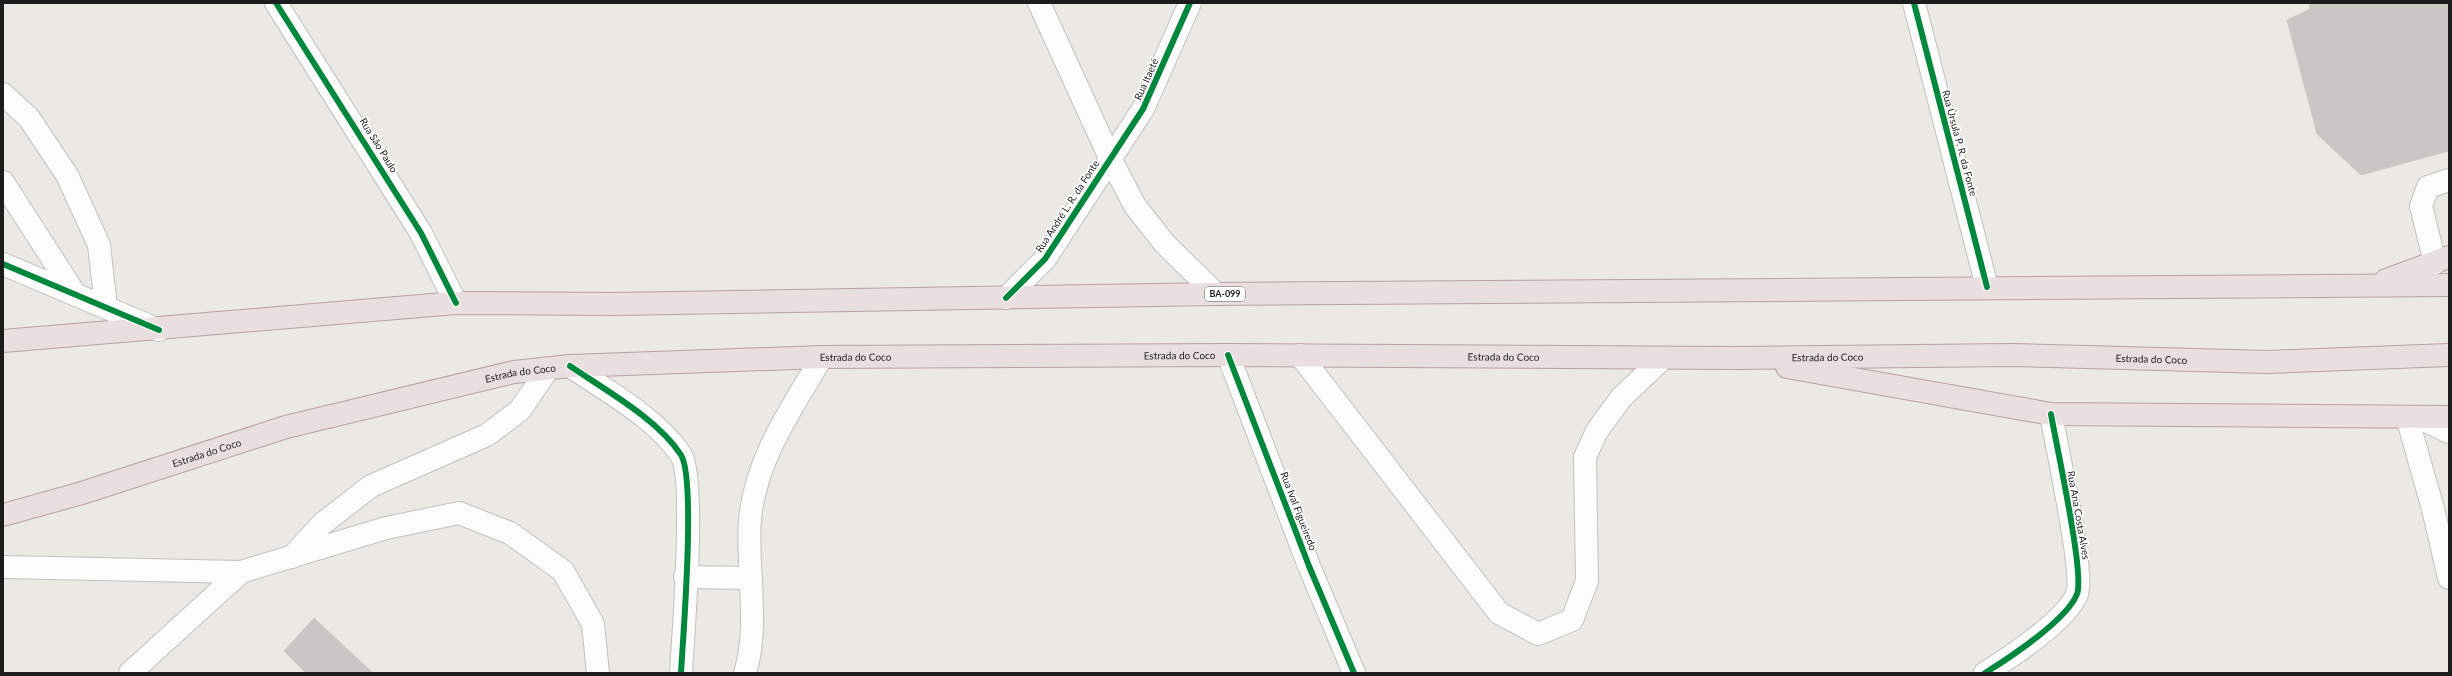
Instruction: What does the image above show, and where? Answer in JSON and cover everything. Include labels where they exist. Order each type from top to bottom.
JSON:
[{"type":"highway","points":[[2371,285],[2442,260]]},
{"type":"highway","name":"BA-099","points":[[3,341],[159,330],[456,303],[614,304],[1216,294],[1987,287],[2449,285]]},
{"type":"highway","name":"Estrada do Coco","points":[[3,515],[82,493],[286,427],[514,372],[570,366],[822,357],[1300,355],[1735,358],[2012,355],[2267,362],[2449,355]]},
{"type":"highway","points":[[1735,358],[2051,414],[2449,417]]},
{"type":"street","name":"Rua São Paulo","points":[[276,3],[421,233],[456,303]]},
{"type":"street","name":"Rua André L. R. da Fonte","points":[[1039,3],[1110,158],[1135,206],[1161,238],[1216,294]]},
{"type":"street","name":"Rua Itaeté","points":[[1110,158],[1143,109],[1190,3]]},
{"type":"street","name":"Rua Ùrsula P. R. da Fonte","points":[[1914,3],[1987,287]]},
{"type":"street","points":[[3,94],[29,118],[67,175],[99,246],[106,307]]},
{"type":"street","name":"Rua André L. R. da Fonte","points":[[1006,298],[1045,259],[1110,158]]},
{"type":"street","points":[[2442,260],[2421,206],[2428,188],[2449,180]]},
{"type":"street","points":[[3,182],[75,294]]},
{"type":"street","points":[[3,264],[159,330]]},
{"type":"street","name":"Rua Ival Figueiredo","points":[[1228,355],[1309,566],[1354,673]]},
{"type":"street","points":[[1300,355],[1499,613],[1538,634],[1572,620],[1587,581],[1585,457],[1597,431],[1620,398],[1663,358]]},
{"type":"street","points":[[745,673],[752,624],[750,519],[761,468],[779,429],[822,357]]},
{"type":"street","points":[[570,366],[637,412],[662,434],[682,456],[689,492],[681,673]]},
{"type":"street","points":[[292,557],[322,524],[371,486],[487,435],[520,410],[548,369]]},
{"type":"street","name":"Rua Ana Costa Alves","points":[[1985,673],[2020,651],[2063,613],[2077,594],[2077,563],[2051,414]]},
{"type":"street","points":[[2412,417],[2449,432]]},
{"type":"street","points":[[2412,417],[2449,578]]},
{"type":"street","points":[[3,567],[241,572],[386,528],[459,513],[510,533],[563,571],[593,624],[598,673]]},
{"type":"street","points":[[130,673],[241,572]]},
{"type":"street","points":[[685,577],[751,578]]},
{"type":"building","points":[[2309,3],[2449,3],[2449,151],[2361,175],[2317,134],[2287,20],[2310,9]]},
{"type":"building","points":[[314,618],[373,673],[306,673],[284,651]]},
{"type":"cycle path","points":[[276,3],[421,233],[456,303]]},
{"type":"cycle path","points":[[1006,298],[1045,259],[1143,109],[1190,3]]},
{"type":"cycle path","points":[[1914,3],[1987,287]]},
{"type":"cycle path","points":[[3,264],[159,330]]},
{"type":"cycle path","points":[[1228,355],[1309,566],[1354,673]]},
{"type":"cycle path","points":[[570,366],[645,417],[659,429],[681,455],[685,470],[688,494],[686,595],[681,673]]},
{"type":"cycle path","points":[[1985,673],[2036,638],[2050,626],[2062,615],[2077,594],[2077,562],[2074,536],[2051,414]]}]
